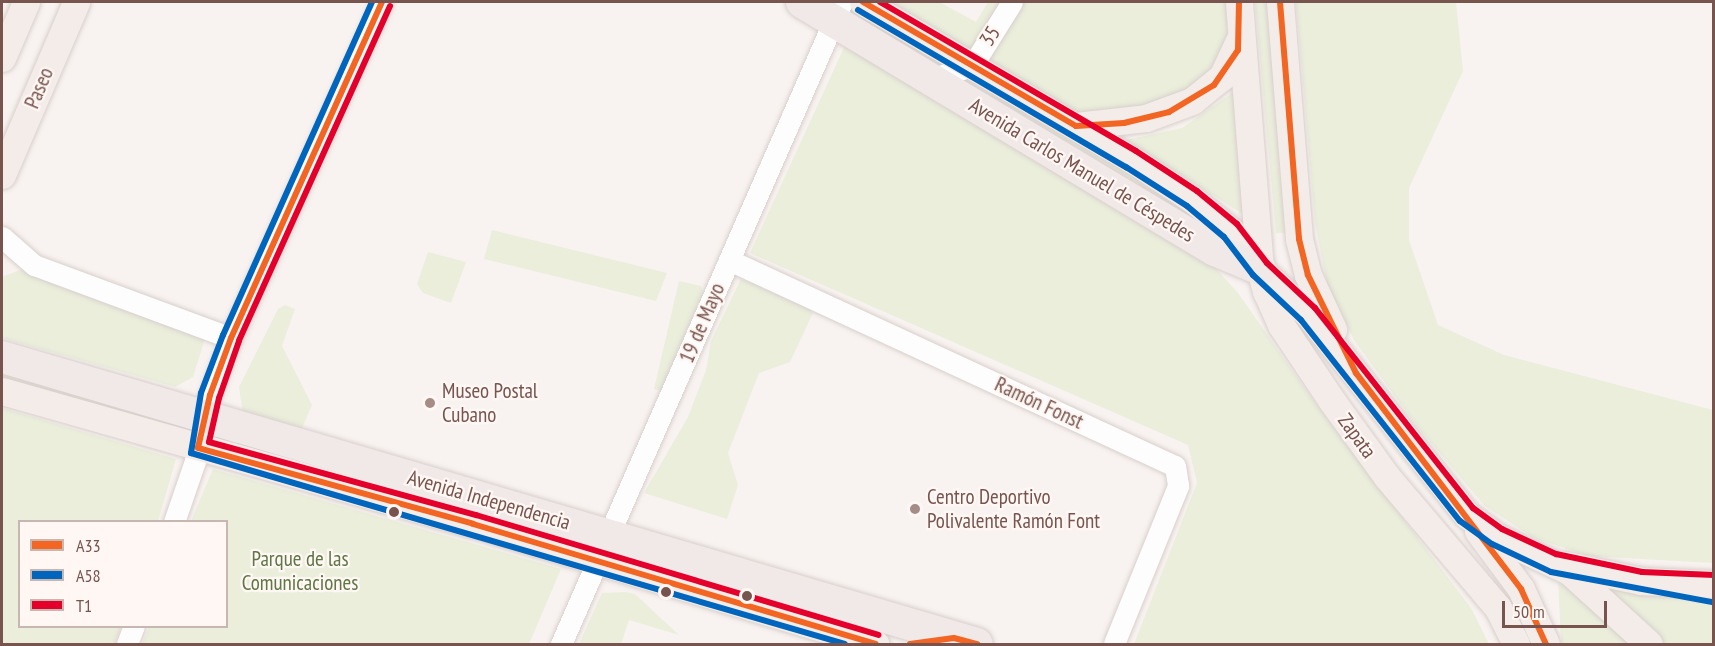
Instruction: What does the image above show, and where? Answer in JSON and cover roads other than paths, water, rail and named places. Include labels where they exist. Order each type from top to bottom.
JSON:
[{"type":"highway","name":"Avenida Carlos Manuel de Céspedes","points":[[802,2],[839,11],[933,78],[1215,250],[1260,269]]},
{"type":"highway","name":"Avenida Independencia","points":[[2,357],[202,434],[603,549],[965,641]]},
{"type":"highway","points":[[910,645],[965,641]]},
{"type":"main road","points":[[2,58],[26,2]]},
{"type":"main road","name":"Paseo","points":[[2,175],[76,2]]},
{"type":"main road","name":"Avenida Carlos Manuel de Céspedes","points":[[863,2],[1076,126],[1192,199],[1231,231],[1260,269]]},
{"type":"main road","name":"Zapata","points":[[1239,2],[1260,269],[1281,325],[1332,401],[1388,477],[1498,608],[1516,645]]},
{"type":"main road","name":"Zapata","points":[[1280,2],[1299,239],[1308,275],[1356,373]]},
{"type":"main road","points":[[1076,126],[1146,118],[1192,101],[1222,77],[1238,50],[1241,31]]},
{"type":"main road","name":"Zapata","points":[[1260,269],[1308,314],[1356,373],[1410,448],[1467,515],[1497,537],[1553,563],[1583,582],[1648,645]]},
{"type":"main road","name":"Avenida Independencia","points":[[2,391],[202,434]]},
{"type":"main road","points":[[1467,515],[1521,589],[1546,645]]},
{"type":"main road","name":"Avenida Independencia","points":[[603,549],[875,645]]},
{"type":"main road","points":[[1553,563],[1713,593]]},
{"type":"main road","points":[[1641,581],[1713,584]]},
{"type":"street","points":[[175,520],[202,434],[210,395],[231,338],[382,2]]},
{"type":"street","name":"35","points":[[933,78],[972,66],[1012,2]]},
{"type":"street","name":"19 de Mayo","points":[[561,645],[839,11]]},
{"type":"street","points":[[2,237],[34,265],[231,338]]},
{"type":"street","name":"Ramón Fonst","points":[[729,260],[1174,466],[1178,486],[1114,645]]},
{"type":"street","points":[[127,645],[134,628]]},
{"type":"place","name":"Museo Postal Cubano","points":[[430,403]]},
{"type":"place","name":"Centro Deportivo Polivalente Ramón Font","points":[[915,509]]},
{"type":"park label","name":"Parque de las Comunicaciones","points":[[300,571]]}]
